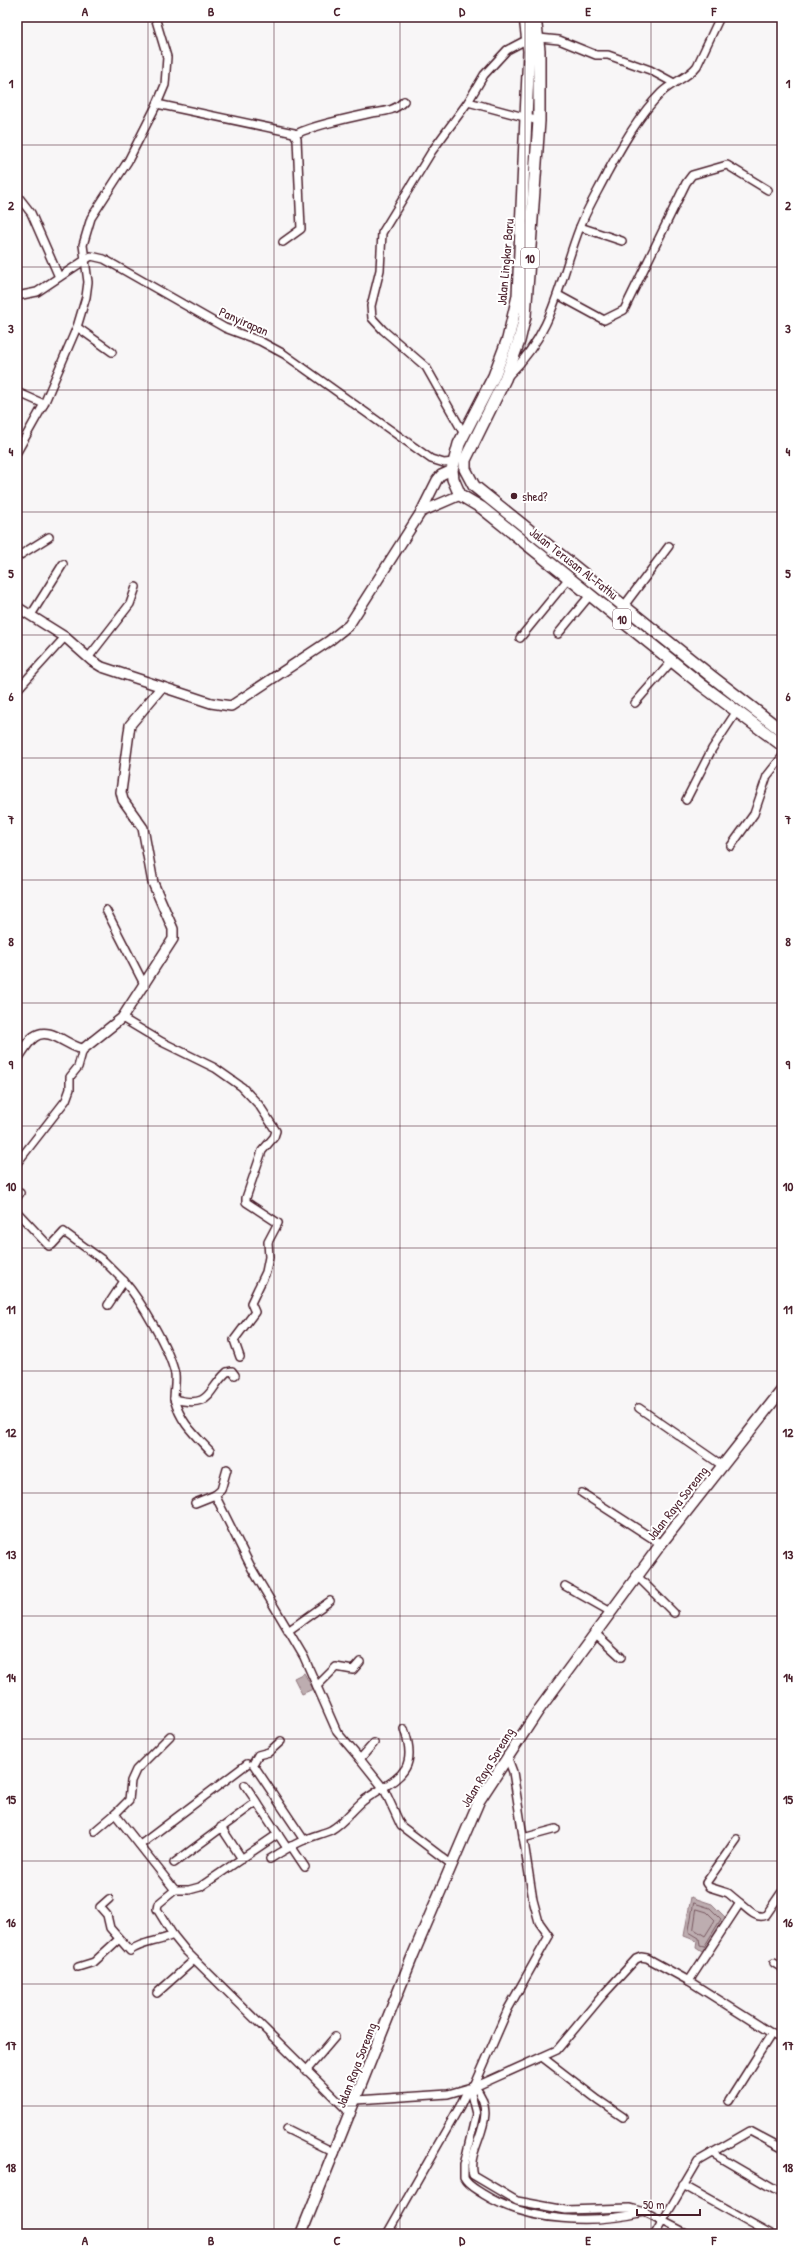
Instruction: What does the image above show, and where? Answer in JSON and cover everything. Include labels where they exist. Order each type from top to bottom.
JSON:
[{"type":"highway","name":"Jalan Lingkar Baru","points":[[525,17],[533,38]]},
{"type":"highway","name":"Jalan Lingkar Baru","points":[[474,486],[465,469],[465,460],[505,379],[519,340],[528,296],[533,121],[533,38],[535,17]]},
{"type":"highway","name":"Jalan Lingkar Baru","points":[[453,466],[464,434],[494,376],[508,339],[518,296],[533,121]]},
{"type":"highway","points":[[494,376],[505,379]]},
{"type":"highway","points":[[453,466],[453,478],[460,495]]},
{"type":"highway","name":"Jalan Terusan Al-Fathu","points":[[474,486],[621,611],[782,731]]},
{"type":"highway","name":"Jalan Terusan Al-Fathu","points":[[460,495],[482,508],[591,594],[621,611],[672,661],[782,745]]},
{"type":"highway","points":[[749,721],[756,711]]},
{"type":"main road","name":"Jalan Raya Soreang","points":[[301,2234],[351,2114],[451,1864],[479,1801],[507,1756],[637,1576],[782,1390]]},
{"type":"street","points":[[17,452],[44,404],[77,327],[86,297],[88,282],[84,259],[84,245],[91,218],[128,161],[158,104],[165,85],[167,57],[155,17]]},
{"type":"street","points":[[505,379],[537,342],[547,323],[558,295],[580,227],[610,169],[645,112],[663,91],[693,72],[720,17]]},
{"type":"street","points":[[464,434],[426,367],[377,325],[371,313],[380,270],[383,229],[432,151],[468,102],[484,75],[507,50],[533,38],[558,40],[596,55],[608,55],[650,70],[674,83]]},
{"type":"street","points":[[295,135],[305,130],[361,115],[393,110],[404,101]]},
{"type":"street","points":[[468,102],[533,121]]},
{"type":"street","points":[[158,104],[292,132],[295,135],[297,139],[301,229],[283,242]]},
{"type":"street","points":[[558,295],[604,320],[627,308],[686,183],[692,175],[727,165],[768,190]]},
{"type":"street","points":[[17,195],[31,213],[59,277]]},
{"type":"street","points":[[580,227],[622,241]]},
{"type":"street","name":"Panyirapan","points":[[84,259],[93,256],[112,262],[224,328],[260,341],[284,354],[317,376],[431,459],[453,466]]},
{"type":"street","points":[[17,296],[38,292],[84,259]]},
{"type":"street","points":[[77,327],[112,352]]},
{"type":"street","points":[[17,392],[44,404]]},
{"type":"street","points":[[17,606],[65,637],[95,664],[161,688],[220,705],[231,706],[329,641],[349,625],[421,512],[440,476],[453,466]]},
{"type":"street","points":[[421,512],[460,495]]},
{"type":"street","points":[[17,557],[49,537]]},
{"type":"street","points":[[621,611],[670,546]]},
{"type":"street","points":[[31,615],[63,564]]},
{"type":"street","points":[[520,638],[569,578]]},
{"type":"street","points":[[88,658],[130,604],[136,587]]},
{"type":"street","points":[[558,634],[591,594]]},
{"type":"street","points":[[17,690],[65,637]]},
{"type":"street","points":[[635,703],[672,661]]},
{"type":"street","points":[[17,1163],[66,1100],[70,1089],[70,1078],[78,1067],[83,1049],[122,1018],[171,943],[174,932],[153,883],[143,828],[122,796],[122,777],[130,725],[161,688]]},
{"type":"street","points":[[686,800],[712,749],[726,731],[737,711]]},
{"type":"street","points":[[731,846],[754,814],[767,776],[782,757]]},
{"type":"street","points":[[106,910],[144,986]]},
{"type":"street","points":[[122,1018],[162,1042],[215,1068],[242,1087],[260,1105],[276,1131],[274,1137],[262,1151],[246,1198],[246,1202],[278,1223],[268,1242],[269,1257],[266,1272],[251,1303],[255,1312],[234,1340],[240,1357]]},
{"type":"street","points":[[17,1059],[33,1038],[43,1034],[55,1036],[74,1047],[83,1049]]},
{"type":"street","points":[[17,1212],[49,1246],[52,1246],[61,1233],[64,1232],[104,1261],[124,1281],[142,1303],[175,1375],[174,1399],[178,1414],[183,1422],[210,1451]]},
{"type":"street","points":[[108,1305],[124,1281]]},
{"type":"street","points":[[174,1399],[182,1401],[201,1400],[211,1394],[227,1372],[232,1371],[235,1375]]},
{"type":"street","points":[[639,1408],[723,1466]]},
{"type":"street","points":[[195,1503],[215,1495],[221,1490],[227,1469]]},
{"type":"street","points":[[582,1493],[661,1544]]},
{"type":"street","points":[[215,1495],[252,1569],[304,1657],[337,1732],[360,1758],[384,1789],[401,1826],[451,1864]]},
{"type":"street","points":[[637,1576],[674,1613]]},
{"type":"street","points":[[565,1586],[611,1612]]},
{"type":"street","points":[[288,1631],[330,1601]]},
{"type":"street","points":[[595,1633],[620,1657]]},
{"type":"street","points":[[317,1686],[334,1668],[339,1666],[353,1670],[360,1662]]},
{"type":"street","points":[[270,1859],[289,1847],[332,1829],[364,1801],[384,1789],[399,1777],[407,1763],[409,1744],[404,1728]]},
{"type":"street","points":[[95,1831],[129,1800],[131,1781],[136,1770],[170,1736]]},
{"type":"street","points":[[282,1741],[269,1752],[258,1755],[253,1764],[304,1840]]},
{"type":"street","points":[[360,1758],[374,1743]]},
{"type":"street","points":[[387,2234],[471,2088],[508,2009],[549,1936],[539,1922],[523,1838],[513,1772],[507,1756]]},
{"type":"street","points":[[140,1845],[247,1764]]},
{"type":"street","points":[[245,1785],[278,1834],[305,1867]]},
{"type":"street","points":[[174,1862],[252,1804],[258,1804]]},
{"type":"street","points":[[115,1814],[175,1890]]},
{"type":"street","points":[[221,1827],[242,1859]]},
{"type":"street","points":[[523,1838],[556,1829]]},
{"type":"street","points":[[278,1834],[200,1887],[189,1890],[175,1890],[157,1906],[172,1934],[194,1960],[351,2114]]},
{"type":"street","points":[[737,1839],[706,1883],[710,1887],[728,1893],[758,1917],[766,1915],[781,1893]]},
{"type":"street","points":[[109,1899],[100,1907],[107,1915],[108,1925],[130,1951],[136,1946],[157,1942],[172,1934]]},
{"type":"street","points":[[689,1981],[740,1903]]},
{"type":"street","points":[[78,1966],[94,1962],[119,1939]]},
{"type":"street","points":[[356,2100],[448,2094],[471,2088],[542,2057],[560,2047],[602,1996],[638,1958],[647,1958],[689,1981],[782,2040]]},
{"type":"street","points":[[157,1993],[194,1960]]},
{"type":"street","points":[[774,1963],[782,1968]]},
{"type":"street","points":[[729,2101],[772,2033]]},
{"type":"street","points":[[306,2071],[336,2037]]},
{"type":"street","points":[[542,2057],[598,2100],[623,2117]]},
{"type":"street","points":[[471,2088],[479,2092],[485,2111],[472,2174],[517,2200],[566,2210],[630,2208],[645,2212],[664,2220],[688,2234]]},
{"type":"street","points":[[471,2088],[476,2114],[464,2164],[464,2178],[472,2187],[495,2201],[532,2214],[585,2218],[627,2216],[645,2212]]},
{"type":"street","points":[[287,2129],[335,2153]]},
{"type":"street","points":[[654,2234],[664,2220],[698,2161],[750,2131],[782,2148]]},
{"type":"street","points":[[712,2153],[782,2194]]},
{"type":"street","points":[[683,2185],[771,2234]]},
{"type":"street","points":[[517,2200],[518,2210]]},
{"type":"water","points":[[304,1673],[313,1689],[302,1694],[294,1678]]},
{"type":"water","points":[[691,1897],[712,1904],[727,1919],[705,1954],[696,1948],[697,1941],[684,1936]]},
{"type":"place","name":"shed?","points":[[514,496]]}]
